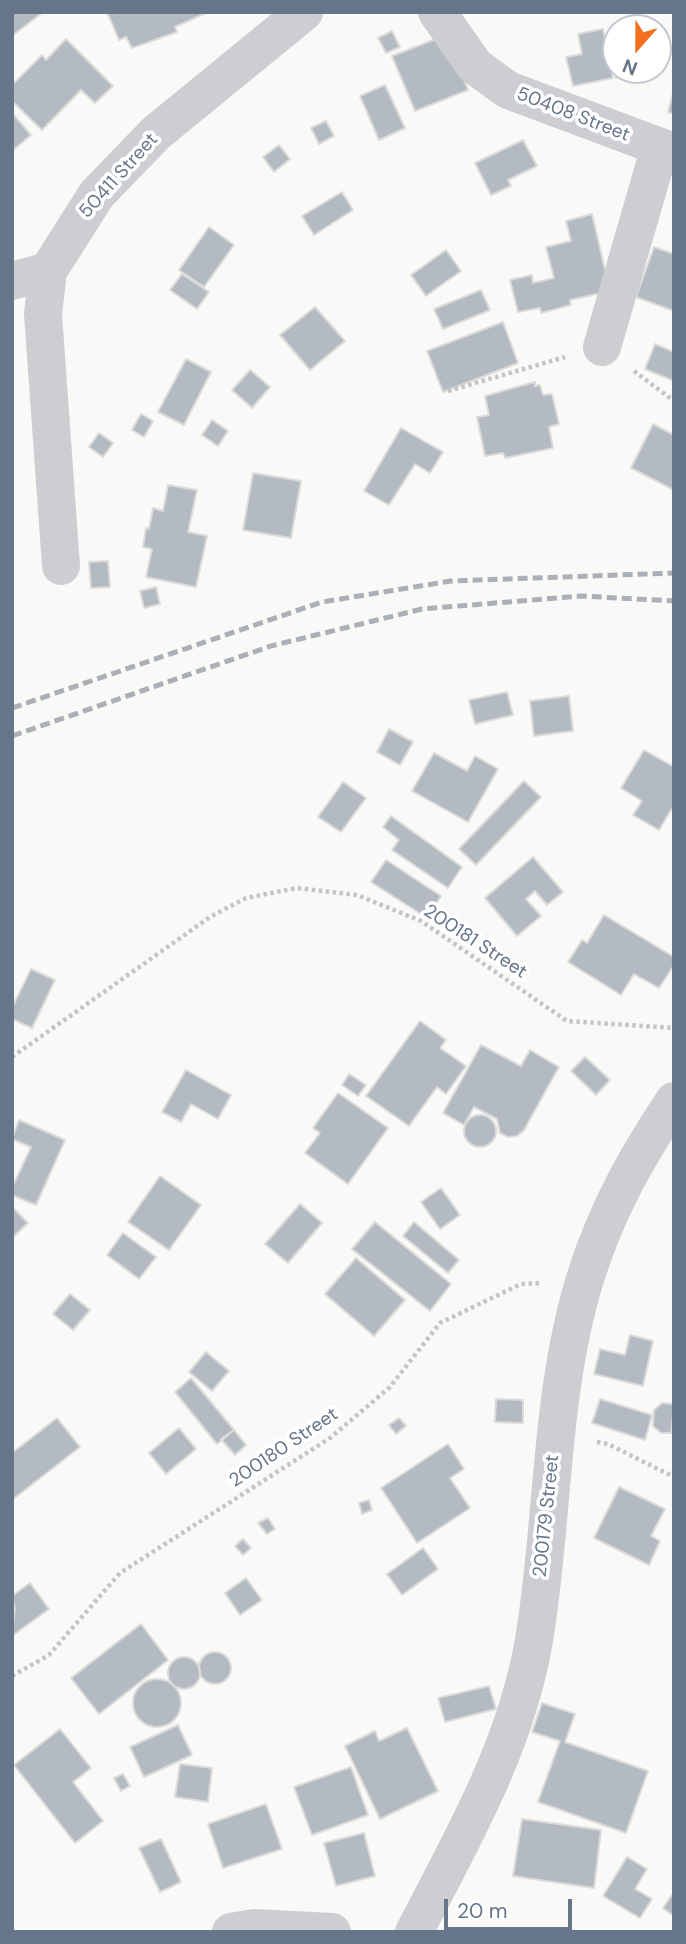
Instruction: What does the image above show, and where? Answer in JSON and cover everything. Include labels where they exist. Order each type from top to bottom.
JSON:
[{"type":"street","name":"50411 Street","points":[[61,566],[43,314],[30,276],[97,194],[156,133],[304,12]]},
{"type":"street","name":"50408 Street","points":[[438,12],[475,66],[508,90],[667,150],[602,347]]},
{"type":"street","name":"200179 Street","points":[[414,1932],[489,1786],[508,1742],[534,1641],[555,1435],[584,1280],[629,1168],[674,1101]]},
{"type":"street","points":[[231,1932],[254,1928],[332,1932]]},
{"type":"path","name":"200181 Street","points":[[12,1057],[210,917],[246,898],[297,888],[357,895],[421,921],[567,1021],[674,1028]]},
{"type":"path","name":"200180 Street","points":[[12,1676],[49,1655],[120,1573],[330,1438],[389,1388],[440,1323],[521,1284],[584,1280]]},
{"type":"path","points":[[555,1435],[608,1444],[674,1477]]},
{"type":"building","points":[[12,12],[43,12],[12,36]]},
{"type":"building","points":[[107,12],[208,12],[175,27],[177,32],[132,48],[126,37],[119,40]]},
{"type":"building","points":[[602,29],[602,80],[573,86],[566,57],[582,54],[578,34]]},
{"type":"building","points":[[392,31],[400,47],[386,53],[378,38]]},
{"type":"building","points":[[446,35],[468,90],[415,111],[392,56]]},
{"type":"building","points":[[66,39],[113,86],[95,103],[81,90],[42,130],[12,101],[12,85],[42,55],[46,60]]},
{"type":"building","points":[[385,85],[405,128],[379,140],[360,96]]},
{"type":"building","points":[[674,89],[674,114],[668,112]]},
{"type":"building","points":[[12,113],[31,135],[12,151]]},
{"type":"building","points":[[326,121],[334,136],[319,144],[311,128]]},
{"type":"building","points":[[523,140],[537,166],[508,180],[511,186],[491,195],[475,163]]},
{"type":"building","points":[[279,145],[290,159],[274,172],[263,157]]},
{"type":"building","points":[[342,192],[353,210],[314,235],[302,216]]},
{"type":"building","points":[[592,214],[610,291],[570,300],[571,305],[541,313],[540,308],[518,312],[510,280],[532,275],[533,283],[554,278],[546,247],[571,241],[566,221]]},
{"type":"building","points":[[209,227],[234,245],[204,287],[179,270]]},
{"type":"building","points":[[654,247],[674,254],[674,311],[636,297]]},
{"type":"building","points":[[446,250],[461,271],[426,296],[411,275]]},
{"type":"building","points":[[182,274],[209,292],[197,309],[170,290]]},
{"type":"building","points":[[481,290],[490,310],[443,329],[434,309]]},
{"type":"building","points":[[315,307],[345,341],[310,370],[280,335]]},
{"type":"building","points":[[503,322],[518,363],[443,392],[427,351]]},
{"type":"building","points":[[655,344],[674,352],[674,381],[645,369]]},
{"type":"building","points":[[186,359],[211,372],[184,425],[158,412]]},
{"type":"building","points":[[250,370],[270,387],[252,408],[232,390]]},
{"type":"building","points":[[535,382],[535,386],[540,385],[543,395],[552,394],[559,424],[549,427],[553,448],[505,458],[503,453],[485,456],[477,417],[489,415],[485,396]]},
{"type":"building","points":[[141,414],[153,421],[144,437],[132,430]]},
{"type":"building","points":[[212,420],[228,431],[218,446],[202,435]]},
{"type":"building","points":[[653,424],[674,435],[674,490],[631,468]]},
{"type":"building","points":[[401,428],[443,452],[430,473],[415,464],[389,505],[364,491]]},
{"type":"building","points":[[99,433],[113,443],[103,457],[89,447]]},
{"type":"building","points":[[253,473],[301,481],[291,538],[243,530]]},
{"type":"building","points":[[168,485],[197,490],[188,532],[207,536],[196,587],[146,577],[152,549],[143,547],[146,528],[149,529],[153,508],[163,511]]},
{"type":"building","points":[[108,561],[110,587],[91,588],[89,562]]},
{"type":"building","points":[[156,587],[160,604],[144,608],[140,591]]},
{"type":"building","points":[[507,692],[513,715],[475,724],[469,700]]},
{"type":"building","points":[[569,696],[573,731],[534,736],[530,701]]},
{"type":"building","points":[[389,729],[413,742],[400,765],[377,752]]},
{"type":"building","points":[[644,750],[674,767],[674,805],[659,830],[633,815],[642,801],[621,788]]},
{"type":"building","points":[[434,753],[467,771],[475,756],[498,769],[468,822],[412,791]]},
{"type":"building","points":[[524,781],[541,797],[476,865],[459,849]]},
{"type":"building","points":[[343,782],[366,798],[341,832],[318,817]]},
{"type":"building","points":[[391,816],[462,867],[448,888],[392,850],[399,840],[383,827]]},
{"type":"building","points":[[533,857],[563,892],[547,905],[535,891],[526,899],[541,916],[517,936],[485,898]]},
{"type":"building","points":[[386,860],[441,896],[427,918],[371,882]]},
{"type":"building","points":[[604,915],[674,957],[674,965],[659,988],[634,974],[621,995],[568,962],[582,940],[587,943]]},
{"type":"building","points":[[31,969],[55,980],[32,1028],[12,1019],[12,1008]]},
{"type":"building","points":[[420,1021],[446,1040],[440,1048],[466,1066],[446,1094],[437,1087],[409,1126],[366,1096]]},
{"type":"building","points":[[481,1045],[521,1066],[530,1050],[559,1067],[524,1130],[517,1136],[508,1137],[500,1133],[497,1119],[474,1107],[464,1125],[443,1113]]},
{"type":"building","points":[[585,1057],[610,1080],[596,1095],[571,1071]]},
{"type":"building","points":[[186,1070],[231,1095],[218,1119],[191,1104],[181,1122],[162,1112]]},
{"type":"building","points":[[349,1074],[366,1085],[358,1096],[342,1085]]},
{"type":"building","points":[[338,1093],[388,1128],[348,1184],[305,1153],[320,1133],[313,1128]]},
{"type":"building","points":[[480,1115],[491,1120],[496,1131],[491,1142],[480,1147],[469,1142],[464,1131],[469,1120]]},
{"type":"building","points":[[19,1120],[65,1140],[36,1205],[12,1195],[12,1188],[31,1147],[12,1139]]},
{"type":"building","points":[[160,1176],[201,1205],[169,1250],[128,1222]]},
{"type":"building","points":[[441,1188],[460,1215],[440,1229],[421,1202]]},
{"type":"building","points":[[300,1204],[322,1223],[288,1263],[265,1244]]},
{"type":"building","points":[[12,1207],[28,1223],[12,1238]]},
{"type":"building","points":[[375,1222],[451,1284],[430,1311],[352,1249]]},
{"type":"building","points":[[414,1222],[459,1260],[448,1273],[403,1236]]},
{"type":"building","points":[[123,1233],[156,1257],[139,1279],[107,1255]]},
{"type":"building","points":[[356,1258],[405,1300],[374,1336],[325,1294]]},
{"type":"building","points":[[70,1294],[90,1310],[73,1330],[53,1314]]},
{"type":"building","points":[[630,1335],[653,1341],[643,1386],[594,1374],[600,1349],[625,1355]]},
{"type":"building","points":[[206,1352],[229,1371],[212,1391],[189,1372]]},
{"type":"building","points":[[191,1378],[234,1430],[217,1444],[175,1392]]},
{"type":"building","points":[[496,1399],[523,1400],[523,1423],[495,1422]]},
{"type":"building","points":[[600,1399],[652,1415],[645,1440],[592,1423]]},
{"type":"building","points":[[662,1403],[674,1404],[671,1433],[661,1433],[653,1426],[654,1410]]},
{"type":"building","points":[[57,1418],[80,1447],[12,1500],[12,1453]]},
{"type":"building","points":[[399,1418],[406,1426],[396,1434],[389,1425]]},
{"type":"building","points":[[179,1428],[196,1449],[166,1474],[149,1453]]},
{"type":"building","points":[[234,1430],[246,1445],[235,1455],[221,1439]]},
{"type":"building","points":[[448,1444],[464,1469],[450,1478],[470,1508],[417,1543],[381,1488]]},
{"type":"building","points":[[619,1487],[665,1509],[651,1536],[660,1541],[649,1565],[594,1538]]},
{"type":"building","points":[[369,1500],[372,1510],[362,1514],[359,1503]]},
{"type":"building","points":[[268,1518],[275,1529],[267,1534],[258,1523]]},
{"type":"building","points":[[243,1539],[251,1548],[243,1555],[235,1546]]},
{"type":"building","points":[[423,1548],[438,1569],[402,1595],[387,1574]]},
{"type":"building","points":[[246,1578],[262,1600],[240,1615],[225,1593]]},
{"type":"building","points":[[30,1583],[49,1609],[12,1636],[15,1608],[12,1596]]},
{"type":"building","points":[[141,1624],[168,1660],[99,1714],[71,1678]]},
{"type":"building","points":[[215,1652],[227,1656],[231,1668],[227,1680],[215,1684],[203,1680],[199,1668],[203,1656]]},
{"type":"building","points":[[184,1657],[195,1662],[200,1673],[195,1684],[184,1689],[173,1684],[168,1673],[173,1662]]},
{"type":"building","points":[[157,1679],[174,1686],[181,1703],[174,1720],[157,1727],[140,1720],[133,1703],[140,1686]]},
{"type":"building","points":[[489,1686],[496,1709],[445,1722],[438,1698]]},
{"type":"building","points":[[542,1703],[575,1714],[565,1742],[648,1771],[626,1833],[538,1802],[560,1741],[532,1732]]},
{"type":"building","points":[[178,1725],[192,1755],[144,1777],[130,1747]]},
{"type":"building","points":[[407,1728],[438,1791],[380,1819],[345,1746],[375,1731],[379,1741]]},
{"type":"building","points":[[60,1729],[91,1768],[73,1782],[103,1821],[75,1843],[14,1765]]},
{"type":"building","points":[[180,1764],[212,1768],[208,1802],[175,1797]]},
{"type":"building","points":[[351,1767],[368,1815],[312,1835],[294,1787]]},
{"type":"building","points":[[123,1774],[130,1786],[121,1791],[114,1778]]},
{"type":"building","points":[[266,1804],[282,1849],[223,1868],[208,1824]]},
{"type":"building","points":[[522,1819],[601,1830],[594,1888],[513,1876]]},
{"type":"building","points":[[364,1833],[375,1876],[336,1886],[324,1843]]},
{"type":"building","points":[[161,1839],[181,1882],[160,1892],[139,1848]]},
{"type":"building","points":[[627,1857],[647,1869],[635,1889],[652,1899],[640,1918],[603,1896]]},
{"type":"building","points":[[674,1892],[674,1916],[663,1908]]},
{"type":"railway","points":[[12,708],[322,602],[451,581],[674,573]]},
{"type":"railway","points":[[12,736],[271,646],[422,609],[581,596],[674,601]]}]
